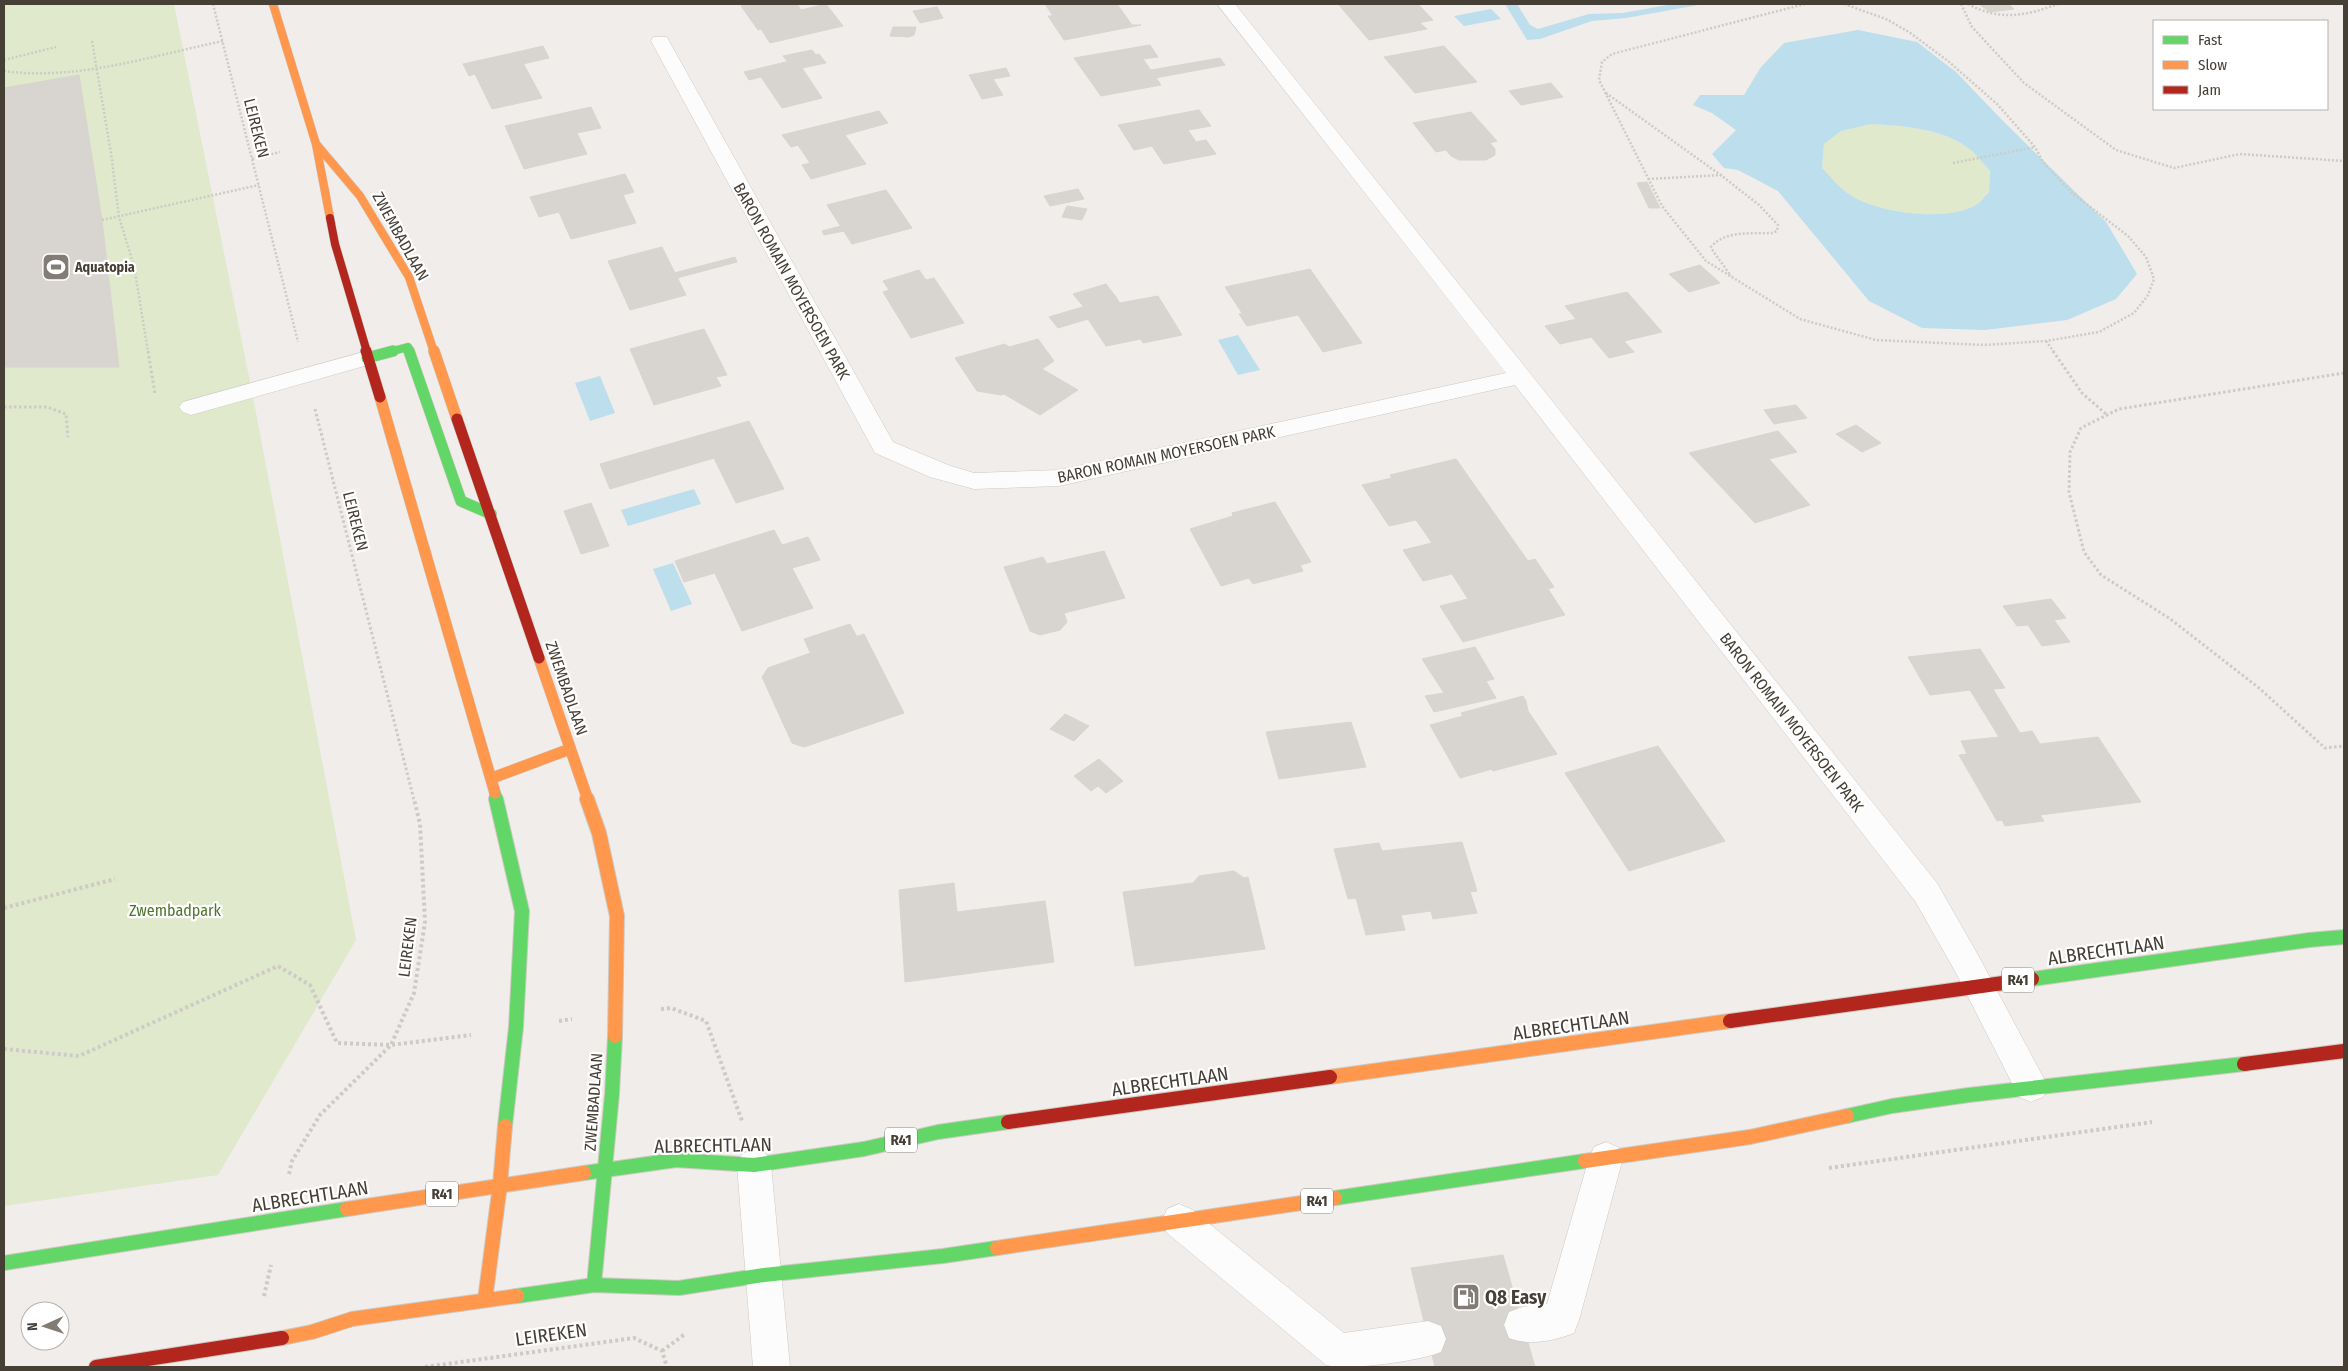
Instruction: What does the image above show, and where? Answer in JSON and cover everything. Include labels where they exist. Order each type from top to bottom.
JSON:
[{"type":"street","name":"ZWEMBADLAAN","points":[[273,4],[316,144],[335,244],[367,358],[492,778],[522,911],[516,1027],[500,1165],[500,1184],[485,1300]]},
{"type":"street","name":"BARON ROMAIN MOYERSOEN PARK","points":[[1226,4],[1926,892],[2031,1087]]},
{"type":"street","name":"BARON ROMAIN MOYERSOEN PARK","points":[[660,42],[884,447],[939,471],[974,481],[1059,478],[1521,377]]},
{"type":"street","name":"ZWEMBADLAAN","points":[[316,144],[360,196],[409,277],[599,833],[617,916],[616,1012],[594,1285]]},
{"type":"street","points":[[191,407],[408,347],[461,501],[491,514]]},
{"type":"street","points":[[492,778],[570,749]]},
{"type":"street","name":"ALBRECHTLAAN","points":[[4,1262],[500,1184],[676,1160],[754,1166],[864,1148],[938,1132],[2309,940],[2344,937]]},
{"type":"street","name":"R41","points":[[96,1367],[255,1344],[312,1332],[352,1319],[485,1300],[594,1285],[679,1288],[764,1275],[943,1256],[1816,1125],[1877,1108],[2031,1087],[2153,1076],[2344,1051]]},
{"type":"street","points":[[1522,1325],[1561,1320],[1606,1158]]},
{"type":"street","points":[[754,1166],[772,1367]]},
{"type":"street","points":[[1179,1221],[1339,1352],[1428,1339]]},
{"type":"path","name":"LEIREKEN","points":[[4,1049],[79,1056],[278,966],[310,985],[337,1043],[391,1045],[414,992],[425,922],[420,824],[213,4]]},
{"type":"path","points":[[1805,4],[1612,54],[1602,62],[1600,80],[1604,91],[1662,206],[1706,261],[1800,319],[1876,340],[1984,345],[2046,341],[2100,332],[2134,313],[2148,295],[2154,279],[2146,257],[2134,243],[2105,217],[2071,192],[2043,162],[2034,147],[1997,104],[1910,32],[1886,19],[1844,4]]},
{"type":"path","points":[[1961,4],[1972,27],[2024,83],[2116,150],[2174,168],[2240,154],[2344,161]]},
{"type":"path","points":[[1968,4],[1979,11],[1998,17],[2020,17],[2058,4]]},
{"type":"path","points":[[92,41],[119,217],[134,266],[155,396]]},
{"type":"path","points":[[4,71],[33,75],[52,75],[97,68],[222,41]]},
{"type":"path","points":[[4,60],[56,47]]},
{"type":"path","points":[[1604,91],[1642,122],[1722,175],[1768,212],[1779,228],[1772,233],[1728,236],[1713,243],[1711,247],[1713,252],[1727,267],[1731,277]]},
{"type":"path","points":[[1953,163],[2034,147]]},
{"type":"path","points":[[1648,179],[1722,175]]},
{"type":"path","points":[[102,220],[259,185]]},
{"type":"path","points":[[2046,341],[2080,388],[2106,414]]},
{"type":"path","points":[[2344,373],[2119,409],[2106,414],[2081,428],[2070,452],[2069,492],[2084,552],[2101,575],[2176,624],[2259,688],[2325,748],[2344,746]]},
{"type":"path","points":[[4,408],[47,407],[66,414],[68,437]]},
{"type":"path","points":[[4,908],[115,878]]},
{"type":"path","points":[[706,1021],[730,1082],[742,1123],[751,1131],[754,1166]]},
{"type":"path","name":"LEIREKEN","points":[[425,1367],[634,1338],[662,1351],[667,1367]]},
{"type":"green space","name":"Zwembadpark","points":[[4,4],[174,4],[253,397],[356,940],[218,1175],[4,1206]]},
{"type":"green space","points":[[1871,124],[1924,130],[1949,137],[1961,143],[1972,151],[1990,171],[1989,191],[1979,203],[1950,213],[1931,214],[1892,210],[1874,206],[1858,199],[1846,192],[1822,168],[1824,144],[1841,131]]},
{"type":"water","points":[[1505,4],[1517,4],[1530,25],[1538,29],[1589,14],[1623,13],[1673,4],[1704,4],[1626,18],[1592,21],[1540,39],[1527,40]]},
{"type":"water","points":[[1491,9],[1501,19],[1464,26],[1454,16]]},
{"type":"water","points":[[1858,30],[1917,42],[1956,72],[2106,222],[2137,274],[2116,299],[2067,320],[1985,330],[1922,328],[1869,301],[1778,191],[1738,170],[1724,168],[1712,154],[1736,130],[1712,113],[1693,105],[1700,95],[1744,95],[1761,67],[1784,43]],"holes":[[[1871,124],[1910,127],[1937,133],[1961,143],[1972,151],[1990,171],[1989,192],[1979,203],[1950,213],[1931,214],[1892,210],[1874,206],[1858,199],[1846,192],[1822,168],[1824,144],[1841,131]]]},
{"type":"water","points":[[1238,335],[1260,370],[1238,375],[1218,340]]},
{"type":"water","points":[[600,376],[615,413],[590,421],[575,383]]},
{"type":"water","points":[[694,489],[701,504],[628,526],[621,510]]},
{"type":"water","points":[[673,563],[692,604],[671,611],[653,569]]},
{"type":"building","points":[[750,4],[797,4],[801,10],[826,4],[843,26],[770,43],[761,29],[758,30],[741,6]]},
{"type":"building","points":[[1045,4],[1117,4],[1132,25],[1141,25],[1064,40],[1048,16],[1053,16]]},
{"type":"building","points":[[1338,4],[1367,4],[1350,9],[1370,32],[1420,23],[1427,29],[1369,40]]},
{"type":"building","points":[[1367,4],[1418,4],[1433,20],[1370,32],[1350,9]]},
{"type":"building","points":[[1979,4],[2008,4],[2014,9],[1990,12]]},
{"type":"building","points":[[937,7],[943,18],[920,23],[913,11]]},
{"type":"building","points":[[893,27],[916,27],[914,35],[909,37],[890,36]]},
{"type":"building","points":[[1150,45],[1158,57],[1143,59],[1161,85],[1101,96],[1074,58]]},
{"type":"building","points":[[543,46],[549,58],[523,64],[517,52]]},
{"type":"building","points":[[1444,46],[1477,82],[1415,93],[1384,57]]},
{"type":"building","points":[[812,50],[816,55],[787,61],[783,56]]},
{"type":"building","points":[[517,52],[542,98],[492,109],[475,74],[469,76],[463,64]]},
{"type":"building","points":[[819,54],[826,63],[802,68],[822,98],[782,108],[761,77],[749,80],[744,72]]},
{"type":"building","points":[[1220,58],[1225,65],[1155,78],[1151,70]]},
{"type":"building","points":[[1006,68],[1010,76],[993,79],[1003,95],[982,99],[969,75]]},
{"type":"building","name":"Aquatopia","points":[[79,75],[102,220],[119,367],[4,367],[4,88]]},
{"type":"building","points":[[1551,83],[1563,97],[1521,105],[1509,91]]},
{"type":"building","points":[[591,107],[601,128],[577,133],[587,154],[524,169],[505,126]]},
{"type":"building","points":[[1199,110],[1211,126],[1188,130],[1196,142],[1206,140],[1216,154],[1164,164],[1152,146],[1134,150],[1118,125]]},
{"type":"building","points":[[879,111],[888,123],[845,135],[866,164],[811,179],[802,165],[810,163],[798,145],[791,147],[782,135]]},
{"type":"building","points":[[1471,112],[1497,141],[1490,143],[1495,149],[1495,155],[1486,160],[1459,160],[1451,156],[1446,150],[1436,152],[1413,123]]},
{"type":"building","points":[[625,174],[634,192],[623,195],[636,223],[571,239],[559,212],[539,217],[530,197]]},
{"type":"building","points":[[1647,182],[1660,208],[1649,208],[1637,183]]},
{"type":"building","points":[[1078,189],[1084,199],[1050,206],[1044,196]]},
{"type":"building","points":[[886,190],[912,228],[852,244],[827,205]]},
{"type":"building","points":[[1067,206],[1087,209],[1082,220],[1062,217]]},
{"type":"building","points":[[841,226],[844,231],[824,235],[822,231]]},
{"type":"building","points":[[662,247],[686,295],[630,310],[608,261]]},
{"type":"building","points":[[735,257],[737,262],[677,278],[674,273]]},
{"type":"building","points":[[1700,265],[1720,283],[1689,292],[1669,274]]},
{"type":"building","points":[[1310,269],[1362,343],[1323,352],[1298,315],[1247,326],[1239,314],[1242,313],[1225,287]]},
{"type":"building","points":[[919,270],[926,280],[934,278],[964,323],[911,338],[883,292],[889,290],[883,281]]},
{"type":"building","points":[[1106,284],[1116,297],[1083,306],[1073,294]]},
{"type":"building","points":[[1627,292],[1662,332],[1624,341],[1634,352],[1609,358],[1565,306]]},
{"type":"building","points":[[1158,296],[1182,335],[1143,343],[1120,303]]},
{"type":"building","points":[[1116,297],[1141,339],[1106,346],[1088,319],[1058,328],[1049,317]]},
{"type":"building","points":[[1577,319],[1592,337],[1560,344],[1545,326]]},
{"type":"building","points":[[704,329],[727,375],[716,377],[721,386],[654,405],[630,349]]},
{"type":"building","points":[[1038,339],[1054,361],[1042,369],[1078,390],[1040,415],[1004,394],[977,391],[955,358],[1005,344],[1009,347]]},
{"type":"building","points":[[1796,405],[1807,418],[1774,424],[1764,410]]},
{"type":"building","points":[[749,421],[784,489],[736,503],[714,458],[610,489],[600,464]]},
{"type":"building","points":[[1856,425],[1881,443],[1862,452],[1836,434]]},
{"type":"building","points":[[1778,431],[1797,452],[1769,459],[1810,505],[1755,523],[1689,453]]},
{"type":"building","points":[[1456,459],[1528,561],[1535,559],[1554,587],[1548,589],[1565,615],[1463,642],[1440,606],[1468,599],[1452,574],[1423,581],[1403,550],[1432,543],[1416,520],[1389,526],[1362,485],[1392,478],[1390,475]]},
{"type":"building","points":[[1275,502],[1311,562],[1300,565],[1303,571],[1253,584],[1249,578],[1221,586],[1190,529],[1233,516],[1232,513]]},
{"type":"building","points":[[591,503],[609,546],[581,554],[564,511]]},
{"type":"building","points":[[774,530],[782,545],[712,567],[715,573],[684,582],[675,561]]},
{"type":"building","points":[[808,537],[820,560],[792,568],[813,608],[742,631],[712,567]]},
{"type":"building","points":[[1104,551],[1125,598],[1064,613],[1067,622],[1060,630],[1040,635],[1030,631],[1004,567],[1043,557],[1047,564]]},
{"type":"building","points":[[2051,599],[2066,618],[2054,620],[2070,642],[2042,646],[2028,625],[2017,626],[2003,606]]},
{"type":"building","points":[[850,624],[857,637],[810,652],[804,639]]},
{"type":"building","points":[[864,634],[904,713],[804,747],[792,743],[762,677],[768,668]]},
{"type":"building","points":[[1475,647],[1494,679],[1486,681],[1496,698],[1434,712],[1425,696],[1444,693],[1422,659]]},
{"type":"building","points":[[1980,649],[2005,688],[1993,689],[2020,733],[2032,731],[2040,744],[2098,737],[2141,802],[2040,815],[2044,821],[2005,826],[2002,820],[1997,821],[1959,755],[1967,754],[1961,741],[1999,737],[1970,690],[1930,695],[1908,657]]},
{"type":"building","points":[[1523,696],[1528,711],[1557,754],[1493,771],[1466,728],[1469,727],[1461,713]]},
{"type":"building","points":[[1065,714],[1089,726],[1074,741],[1050,729]]},
{"type":"building","points":[[1463,716],[1469,727],[1466,728],[1492,769],[1460,778],[1430,725]]},
{"type":"building","points":[[1351,722],[1366,767],[1279,779],[1266,732]]},
{"type":"building","points":[[1658,746],[1725,841],[1629,871],[1565,773]]},
{"type":"building","points":[[1099,759],[1123,781],[1106,793],[1098,786],[1091,791],[1074,776]]},
{"type":"building","points":[[1462,842],[1477,891],[1470,892],[1477,913],[1433,919],[1431,911],[1401,915],[1405,930],[1366,935],[1356,898],[1348,899],[1334,849],[1379,843],[1382,851]]},
{"type":"building","points":[[1234,871],[1244,878],[1248,877],[1265,949],[1135,966],[1123,892],[1193,883],[1199,876]]},
{"type":"building","points":[[954,883],[957,912],[1045,901],[1054,962],[905,982],[899,890]]},
{"type":"building","name":"Q8 Easy","points":[[1503,1255],[1535,1367],[1435,1367],[1411,1268]]},
{"type":"traffic: fast","points":[[367,358],[408,347],[461,501],[491,514]]},
{"type":"traffic: fast","points":[[495,793],[522,911],[516,1027],[505,1126]]},
{"type":"traffic: fast","points":[[2032,979],[2309,940],[2344,937]]},
{"type":"traffic: fast","points":[[594,1285],[612,1094],[615,1036]]},
{"type":"traffic: fast","points":[[1847,1116],[1892,1106],[1969,1095],[2244,1064]]},
{"type":"traffic: fast","points":[[584,1173],[676,1160],[754,1165],[864,1149],[938,1132],[1008,1122]]},
{"type":"traffic: fast","points":[[1335,1198],[1585,1161]]},
{"type":"traffic: fast","points":[[4,1263],[347,1209]]},
{"type":"traffic: fast","points":[[517,1296],[594,1285],[679,1288],[764,1275],[943,1256],[997,1248]]},
{"type":"traffic: slow","points":[[273,4],[316,144],[330,218]]},
{"type":"traffic: slow","points":[[317,145],[360,196],[409,277],[457,419]]},
{"type":"traffic: slow","points":[[380,397],[495,793]]},
{"type":"traffic: slow","points":[[539,658],[599,833],[617,916],[615,1036]]},
{"type":"traffic: slow","points":[[492,778],[570,749]]},
{"type":"traffic: slow","points":[[1330,1077],[1730,1021]]},
{"type":"traffic: slow","points":[[1585,1161],[1750,1137],[1847,1116]]},
{"type":"traffic: slow","points":[[485,1300],[500,1185],[505,1126]]},
{"type":"traffic: slow","points":[[347,1209],[584,1173]]},
{"type":"traffic: slow","points":[[997,1248],[1335,1198]]},
{"type":"traffic: slow","points":[[282,1338],[312,1332],[352,1319],[517,1296]]},
{"type":"traffic: jam","points":[[330,218],[335,244],[380,397]]},
{"type":"traffic: jam","points":[[457,419],[539,658]]},
{"type":"traffic: jam","points":[[1730,1021],[2032,979]]},
{"type":"traffic: jam","points":[[2244,1064],[2344,1051]]},
{"type":"traffic: jam","points":[[1008,1122],[1330,1077]]},
{"type":"traffic: jam","points":[[96,1367],[282,1338]]},
{"type":"place","name":"Aquatopia","points":[[56,267]]},
{"type":"place","name":"Q8 Easy","points":[[1466,1297]]}]
